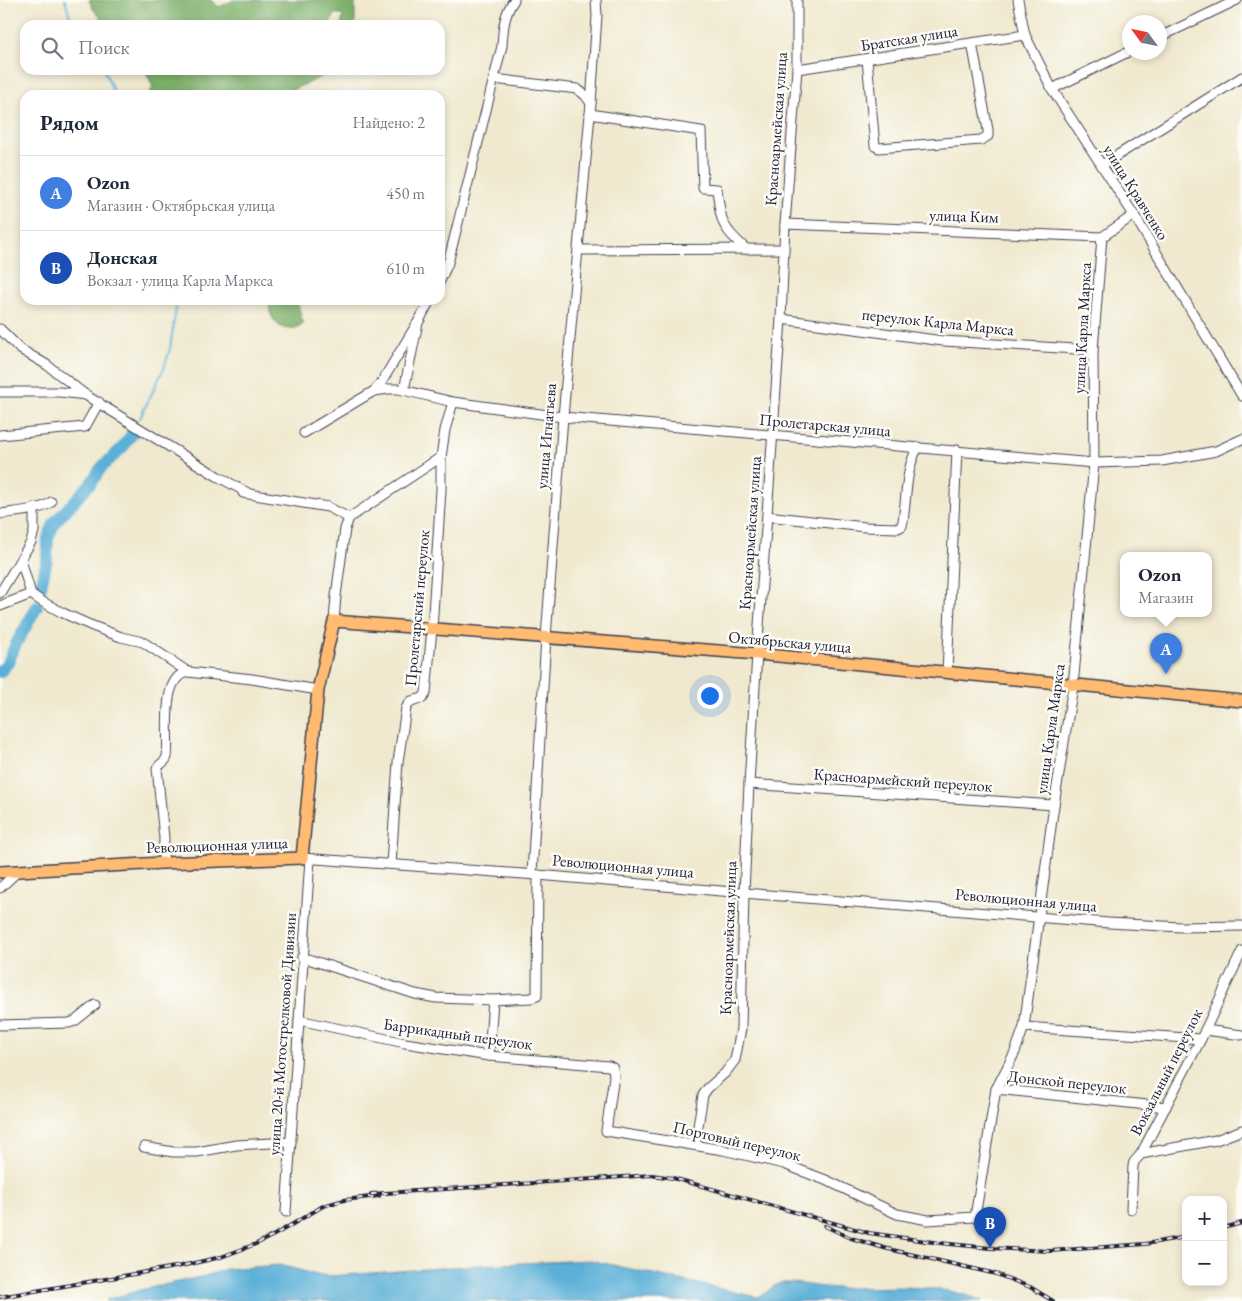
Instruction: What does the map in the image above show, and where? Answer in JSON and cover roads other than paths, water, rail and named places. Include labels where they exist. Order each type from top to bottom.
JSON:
[{"type":"main road","name":"Октябрьская улица","points":[[334,621],[757,654],[1242,701]]},
{"type":"main road","name":"улица 20-й Мотострелковой Дивизии","points":[[306,859],[318,690],[334,621]]},
{"type":"main road","name":"Революционная улица","points":[[0,872],[163,863],[306,859]]},
{"type":"street","points":[[445,270],[502,46],[504,18],[514,0]]},
{"type":"street","name":"улица Игнатьева","points":[[493,1000],[537,996],[535,874],[546,637],[562,417],[591,103],[597,16],[596,0]]},
{"type":"street","name":"Красноармейская улица","points":[[695,1146],[703,1095],[708,1088],[725,1074],[735,1060],[741,1029],[749,784],[781,319],[785,224],[797,69],[797,0]]},
{"type":"street","name":"улица Кравченко","points":[[1018,0],[1025,35],[1052,89],[1134,214],[1242,396]]},
{"type":"street","points":[[1167,34],[1237,0]]},
{"type":"street","name":"Братская улица","points":[[797,69],[1025,35]]},
{"type":"street","points":[[867,59],[875,146],[879,148],[981,140],[988,136],[988,130],[972,43]]},
{"type":"street","points":[[1052,89],[1122,55]]},
{"type":"street","points":[[1102,165],[1242,77]]},
{"type":"street","points":[[494,79],[577,89],[591,103]]},
{"type":"street","points":[[590,114],[701,131],[703,188],[717,189],[721,221],[730,235],[746,250]]},
{"type":"street","points":[[1102,237],[1134,214]]},
{"type":"street","name":"улица Ким","points":[[785,224],[1102,237]]},
{"type":"street","name":"улица Карла Маркса","points":[[975,1217],[996,1089],[1015,1052],[1024,1027],[1054,805],[1073,686],[1094,463],[1093,350],[1102,237]]},
{"type":"street","points":[[578,250],[784,249]]},
{"type":"street","points":[[404,390],[418,323],[427,305]]},
{"type":"street","points":[[304,433],[374,391],[381,383],[421,317]]},
{"type":"street","name":"переулок Карла Маркса","points":[[781,319],[943,341],[1093,350]]},
{"type":"street","points":[[0,329],[20,349],[47,365],[87,396],[248,493]]},
{"type":"street","name":"Пролетарская улица","points":[[374,391],[404,390],[453,402],[562,417],[1094,463],[1162,461],[1216,451],[1242,438]]},
{"type":"street","points":[[0,392],[59,392],[87,396]]},
{"type":"street","points":[[0,435],[85,427],[99,402]]},
{"type":"street","name":"Пролетарский переулок","points":[[392,864],[398,762],[406,708],[411,701],[425,696],[432,629],[441,490],[441,457],[445,430],[453,402]]},
{"type":"street","points":[[767,516],[865,527],[892,528],[902,526],[910,465],[918,447]]},
{"type":"street","points":[[947,673],[957,450]]},
{"type":"street","points":[[233,493],[248,493],[328,508],[349,518],[441,457]]},
{"type":"street","points":[[0,514],[49,505],[51,502]]},
{"type":"street","points":[[0,593],[33,537],[34,508]]},
{"type":"street","name":"улица 20-й Мотострелковой Дивизии","points":[[334,621],[345,529],[349,518]]},
{"type":"street","points":[[21,560],[31,594],[63,613],[90,625],[121,637],[143,642],[188,672]]},
{"type":"street","points":[[0,606],[31,594]]},
{"type":"street","points":[[163,863],[164,838],[157,768],[166,758],[168,714],[173,683],[181,674],[188,672],[252,679],[318,690]]},
{"type":"street","name":"Красноармейский переулок","points":[[749,784],[1054,805]]},
{"type":"street","name":"улица 20-й Мотострелковой Дивизии","points":[[286,1212],[299,1020],[306,859]]},
{"type":"street","name":"Революционная улица","points":[[306,859],[535,874],[1038,918],[1181,927],[1242,926]]},
{"type":"street","points":[[0,888],[17,872]]},
{"type":"street","name":"Вокзальный переулок","points":[[1131,1209],[1134,1162],[1141,1154],[1201,1039],[1242,951]]},
{"type":"street","points":[[302,957],[415,994],[436,998],[493,1000],[489,1056]]},
{"type":"street","points":[[0,1025],[69,1023],[75,1021],[95,1005]]},
{"type":"street","name":"Баррикадный переулок","points":[[299,1020],[405,1043],[489,1056],[613,1068]]},
{"type":"street","points":[[1024,1027],[1201,1039]]},
{"type":"street","points":[[1205,1030],[1242,1035]]},
{"type":"street","name":"Портовый переулок","points":[[613,1068],[606,1131],[784,1164],[808,1172],[897,1214],[928,1220],[975,1217]]},
{"type":"street","name":"Донской переулок","points":[[996,1089],[1166,1107]]},
{"type":"street","points":[[1141,1154],[1216,1140],[1242,1130]]},
{"type":"street","points":[[144,1148],[173,1152],[197,1152],[236,1145],[291,1142]]},
{"type":"water","points":[[590,1260],[757,1297],[776,1285],[790,1283],[830,1288],[928,1288],[964,1295],[982,1301],[106,1301],[140,1290],[205,1276],[226,1269],[280,1265],[329,1276],[480,1265]]},
{"type":"waterway","points":[[65,0],[71,20]]},
{"type":"waterway","points":[[106,75],[113,90]]},
{"type":"waterway","points":[[140,418],[164,368],[170,349],[176,305]]},
{"type":"waterway","points":[[41,587],[47,559],[48,538],[55,522],[91,483],[101,468],[123,447],[134,431]]},
{"type":"waterway","points":[[0,672],[8,663],[16,644],[37,607]]},
{"type":"railway","points":[[371,1194],[652,1175],[673,1178],[869,1233],[940,1243],[1050,1251],[1145,1244],[1182,1238]]},
{"type":"railway","points":[[0,1297],[181,1266],[221,1257],[256,1244],[323,1206],[344,1200],[379,1196]]},
{"type":"railway","points":[[1227,1227],[1242,1223]]},
{"type":"railway","points":[[825,1226],[851,1238],[884,1248],[996,1274],[1030,1287],[1053,1301]]},
{"type":"place","name":"Ozon","points":[[1166,674]]},
{"type":"place","name":"Донская","points":[[990,1248]]}]
